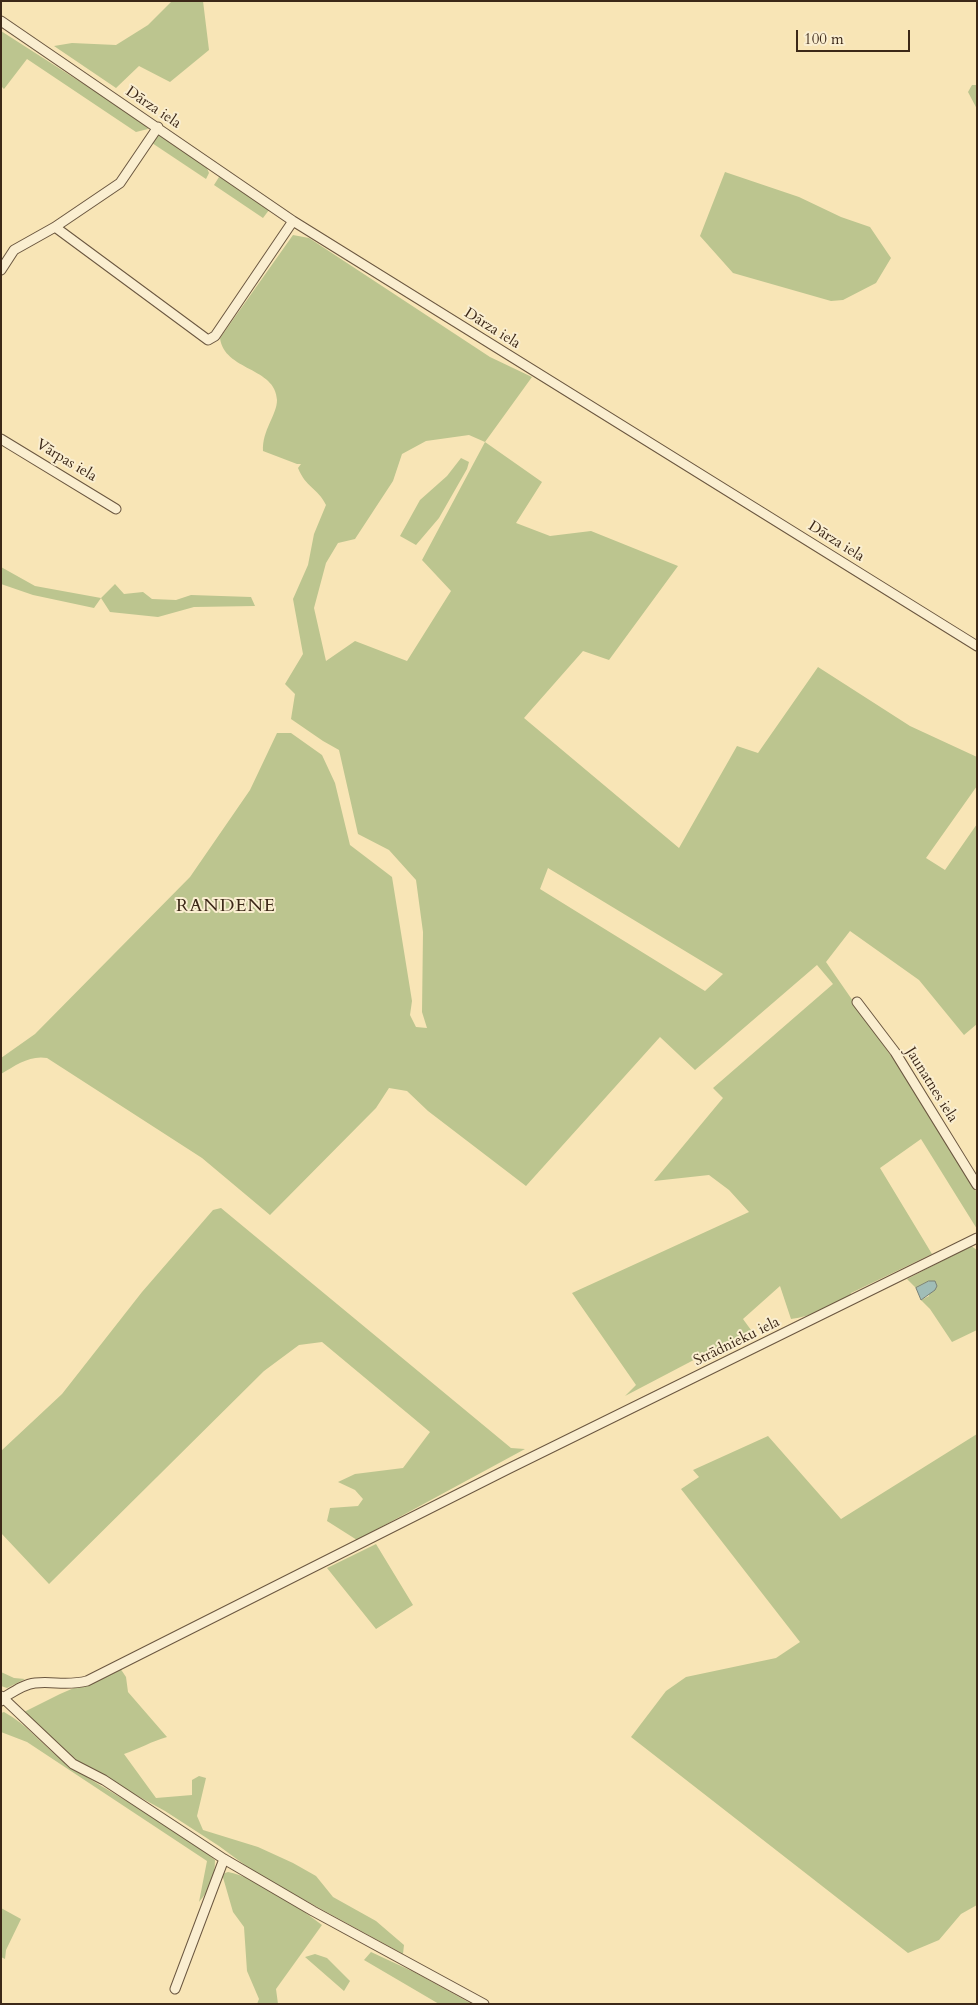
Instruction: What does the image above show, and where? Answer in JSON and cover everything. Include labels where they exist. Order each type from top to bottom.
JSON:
[{"type":"street","name":"Dārza iela","points":[[1,21],[293,221],[977,646]]},
{"type":"street","points":[[1,270],[14,250],[55,227],[120,183],[158,127]]},
{"type":"street","points":[[55,227],[208,340],[215,336],[293,221]]},
{"type":"street","name":"Vārpas iela","points":[[1,439],[116,509]]},
{"type":"street","name":"Jaunatnes iela","points":[[857,1002],[895,1052],[977,1185]]},
{"type":"street","name":"Strādnieku iela","points":[[2,1698],[24,1686],[36,1683],[72,1684],[87,1681],[508,1469],[976,1240]]},
{"type":"street","points":[[2,1698],[72,1764],[104,1780],[157,1813],[224,1859],[313,1911],[484,2004]]},
{"type":"street","points":[[175,1989],[224,1859]]},
{"type":"green space","points":[[172,1],[203,1],[209,50],[170,82],[139,66],[116,88],[54,46],[72,43],[116,45],[148,25]]},
{"type":"green space","points":[[1,31],[146,124],[148,129],[136,132],[27,59],[4,89],[1,86]]},
{"type":"green space","points":[[972,85],[977,85],[977,109],[968,92]]},
{"type":"green space","points":[[158,133],[207,168],[209,173],[206,179],[152,143]]},
{"type":"green space","points":[[725,172],[799,197],[841,217],[870,227],[891,258],[876,283],[843,300],[831,301],[733,273],[700,236]]},
{"type":"green space","points":[[219,177],[225,178],[269,210],[263,218],[214,185]]},
{"type":"green space","points":[[293,235],[309,238],[490,357],[532,377],[485,442],[542,482],[516,523],[550,536],[591,531],[678,566],[609,660],[583,651],[524,718],[679,848],[737,746],[758,753],[818,667],[910,726],[977,757],[977,786],[926,858],[945,870],[977,824],[977,1024],[964,1035],[919,980],[850,931],[826,962],[909,1082],[977,1193],[977,1229],[921,1139],[880,1168],[932,1254],[851,1293],[850,1298],[836,1305],[799,1318],[791,1319],[780,1286],[743,1319],[751,1330],[625,1396],[636,1385],[572,1293],[749,1212],[729,1190],[709,1175],[654,1181],[723,1098],[713,1088],[833,984],[817,965],[695,1070],[660,1037],[526,1186],[428,1111],[407,1091],[389,1088],[376,1108],[270,1215],[202,1158],[47,1058],[29,1059],[1,1074],[1,1058],[35,1034],[190,877],[250,790],[277,733],[291,733],[322,755],[335,783],[350,845],[392,877],[412,1001],[410,1015],[416,1027],[427,1028],[422,1012],[423,932],[416,880],[389,850],[358,834],[339,750],[291,719],[295,694],[285,684],[303,654],[293,599],[308,565],[314,534],[326,505],[319,494],[304,480],[298,468],[301,464],[263,451],[265,436],[276,406],[277,400],[274,389],[260,375],[230,357],[224,349],[220,338]],"holes":[[[469,435],[485,442],[422,560],[451,591],[407,661],[355,641],[326,661],[314,608],[326,563],[338,543],[355,539],[393,481],[402,454],[426,441]],[[548,868],[723,974],[705,991],[540,889]]]},
{"type":"green space","points":[[461,458],[469,462],[467,469],[439,518],[416,545],[400,536],[420,500],[447,476]]},
{"type":"green space","points":[[1,567],[35,586],[101,598],[94,608],[33,595],[1,584]]},
{"type":"green space","points":[[115,584],[124,594],[143,592],[152,599],[176,600],[191,595],[251,597],[255,606],[194,607],[158,617],[110,612],[101,598]]},
{"type":"green space","points":[[221,1208],[511,1448],[525,1449],[357,1540],[327,1521],[330,1508],[358,1506],[363,1499],[355,1490],[338,1482],[355,1474],[403,1468],[430,1432],[322,1342],[299,1345],[264,1371],[49,1584],[1,1533],[1,1451],[62,1394],[142,1292],[213,1210]]},
{"type":"green space","points":[[971,1246],[977,1250],[977,1330],[952,1342],[930,1309],[921,1300],[929,1296],[929,1281],[916,1288],[907,1279]]},
{"type":"green space","points":[[977,1434],[977,1905],[961,1914],[939,1940],[908,1953],[631,1737],[666,1691],[686,1677],[776,1658],[800,1642],[681,1489],[699,1477],[693,1470],[768,1436],[841,1519]]},
{"type":"green space","points":[[376,1544],[413,1605],[376,1629],[327,1568]]},
{"type":"green space","points":[[120,1668],[126,1677],[128,1692],[167,1737],[124,1754],[156,1798],[192,1795],[192,1780],[199,1776],[206,1778],[197,1816],[203,1830],[258,1847],[316,1876],[333,1897],[376,1921],[404,1945],[403,1954],[257,1874],[219,1846],[165,1811],[76,1762],[24,1712]]},
{"type":"green space","points":[[1,1672],[14,1678],[25,1679],[7,1688],[1,1686]]},
{"type":"green space","points":[[4,1712],[20,1722],[62,1760],[179,1833],[215,1860],[211,1882],[199,1902],[207,1861],[27,1742],[1,1732],[1,1713]]},
{"type":"green space","points":[[228,1872],[264,1886],[322,1925],[276,1989],[278,2004],[257,2004],[259,1999],[247,1971],[244,1927],[233,1912],[222,1874]]},
{"type":"green space","points":[[1,1908],[21,1919],[6,1950],[5,1959],[1,1957]]},
{"type":"green space","points":[[371,1952],[414,1972],[472,2004],[439,2004],[364,1960]]},
{"type":"green space","points":[[315,1954],[327,1958],[350,1981],[344,1991],[305,1957]]},
{"type":"water","points":[[929,1281],[935,1281],[937,1286],[935,1290],[921,1300],[916,1288]]},
{"type":"district","name":"RANDENE","points":[[226,907]]}]
